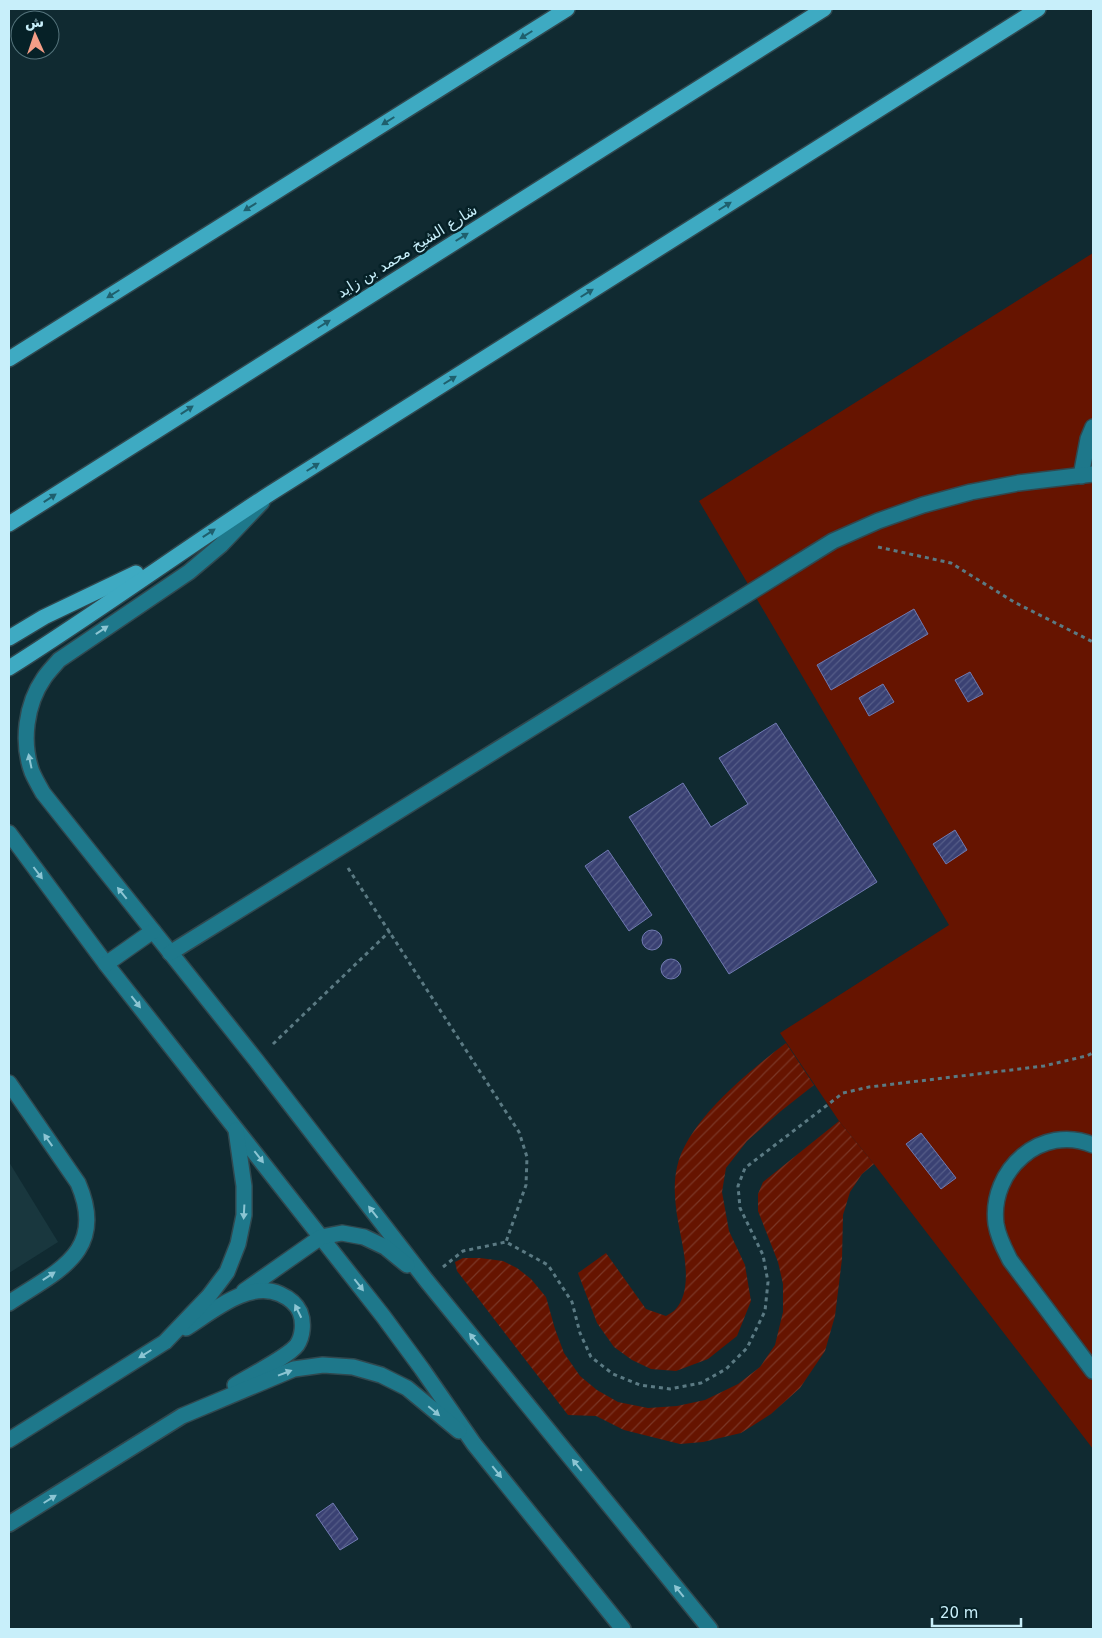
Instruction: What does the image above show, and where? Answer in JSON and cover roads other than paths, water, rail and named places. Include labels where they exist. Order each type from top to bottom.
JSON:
[{"type":"highway","points":[[9,359],[567,9]]},
{"type":"highway","name":"شارع الشيخ محمد بن زايد","points":[[9,524],[824,9]]},
{"type":"highway","points":[[9,668],[271,493],[1038,9]]},
{"type":"highway","points":[[9,638],[44,617],[183,551]]},
{"type":"street","points":[[170,953],[833,541],[878,521],[971,492],[1018,483],[1087,475],[1088,438],[1093,427]]},
{"type":"street","points":[[271,493],[221,545],[189,572],[59,660],[43,678],[33,699],[27,722],[27,747],[32,771],[43,793],[256,1060],[426,1280],[710,1629]]},
{"type":"street","points":[[9,834],[106,964],[417,1362],[474,1444],[623,1629]]},
{"type":"street","points":[[106,964],[152,931]]},
{"type":"street","points":[[9,1083],[78,1184],[86,1200],[88,1217],[86,1232],[80,1250],[67,1265],[9,1303]]},
{"type":"street","points":[[165,1342],[209,1296],[227,1272],[238,1244],[244,1215],[244,1186],[236,1129]]},
{"type":"street","points":[[1093,1145],[1084,1141],[1064,1139],[1044,1143],[1026,1153],[1011,1167],[1002,1185],[996,1204],[996,1223],[1000,1242],[1010,1260],[1093,1371]]},
{"type":"street","points":[[9,1440],[235,1297],[321,1237],[342,1233],[364,1237],[385,1248],[426,1280]]},
{"type":"street","points":[[9,1524],[182,1416],[288,1353],[297,1345],[302,1335],[303,1324],[300,1313],[286,1297],[274,1291],[261,1290],[235,1297]]},
{"type":"street","points":[[182,1416],[294,1369],[323,1365],[353,1367],[381,1375],[407,1388],[474,1444]]}]
